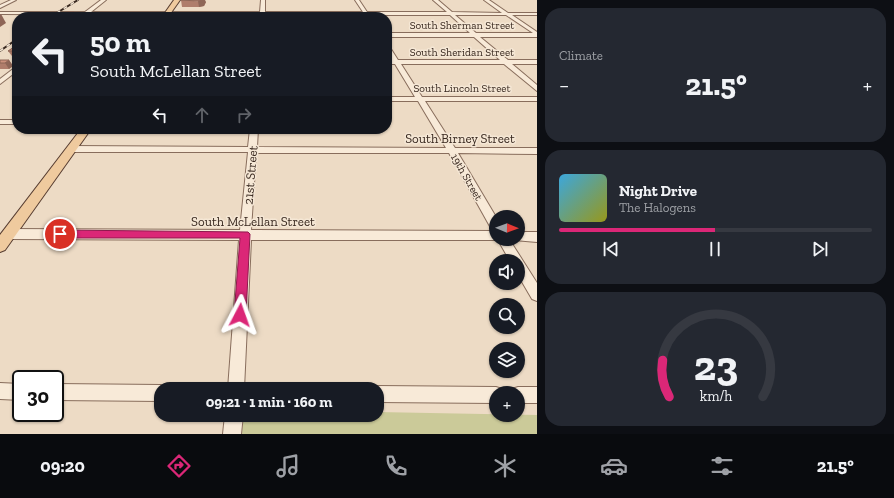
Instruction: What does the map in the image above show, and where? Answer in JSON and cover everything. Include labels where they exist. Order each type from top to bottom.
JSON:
[{"type":"main road","points":[[168,12],[177,0]]},
{"type":"main road","points":[[0,246],[82,134]]},
{"type":"street","points":[[0,7],[14,0]]},
{"type":"street","points":[[89,12],[104,0]]},
{"type":"street","points":[[262,12],[263,0]]},
{"type":"street","points":[[357,0],[364,12]]},
{"type":"street","points":[[435,0],[537,89]]},
{"type":"street","points":[[486,0],[537,35]]},
{"type":"street","points":[[0,13],[12,13]]},
{"type":"street","points":[[392,15],[537,14]]},
{"type":"street","name":"South Sherman Street","points":[[392,35],[537,35]]},
{"type":"street","name":"19th Street","points":[[392,54],[452,150],[489,215]]},
{"type":"street","name":"South Sheridan Street","points":[[392,62],[537,62]]},
{"type":"street","points":[[0,82],[12,72]]},
{"type":"street","name":"South Lincoln Street","points":[[392,99],[537,99]]},
{"type":"street","points":[[0,122],[12,122]]},
{"type":"street","name":"21st Street","points":[[236,382],[245,234],[254,134]]},
{"type":"street","name":"South Birney Street","points":[[71,149],[537,151]]},
{"type":"street","name":"South McLellan Street","points":[[9,234],[489,236]]},
{"type":"street","points":[[525,236],[537,237]]},
{"type":"street","points":[[525,275],[537,295]]},
{"type":"street","points":[[0,392],[12,392]]},
{"type":"street","points":[[64,392],[154,393]]},
{"type":"street","points":[[384,394],[489,395]]},
{"type":"street","points":[[525,395],[537,395]]},
{"type":"street","points":[[232,434],[233,422]]},
{"type":"shaded area","points":[[384,412],[489,414],[489,422],[525,422],[525,415],[537,415],[537,434],[242,434],[243,422],[384,422]]},
{"type":"building","points":[[0,60],[9,60],[5,63],[0,63]]},
{"type":"railway","points":[[58,12],[78,0]]},
{"type":"railway","points":[[0,51],[12,43]]},
{"type":"route","points":[[60,234],[245,234],[240,315]]}]
